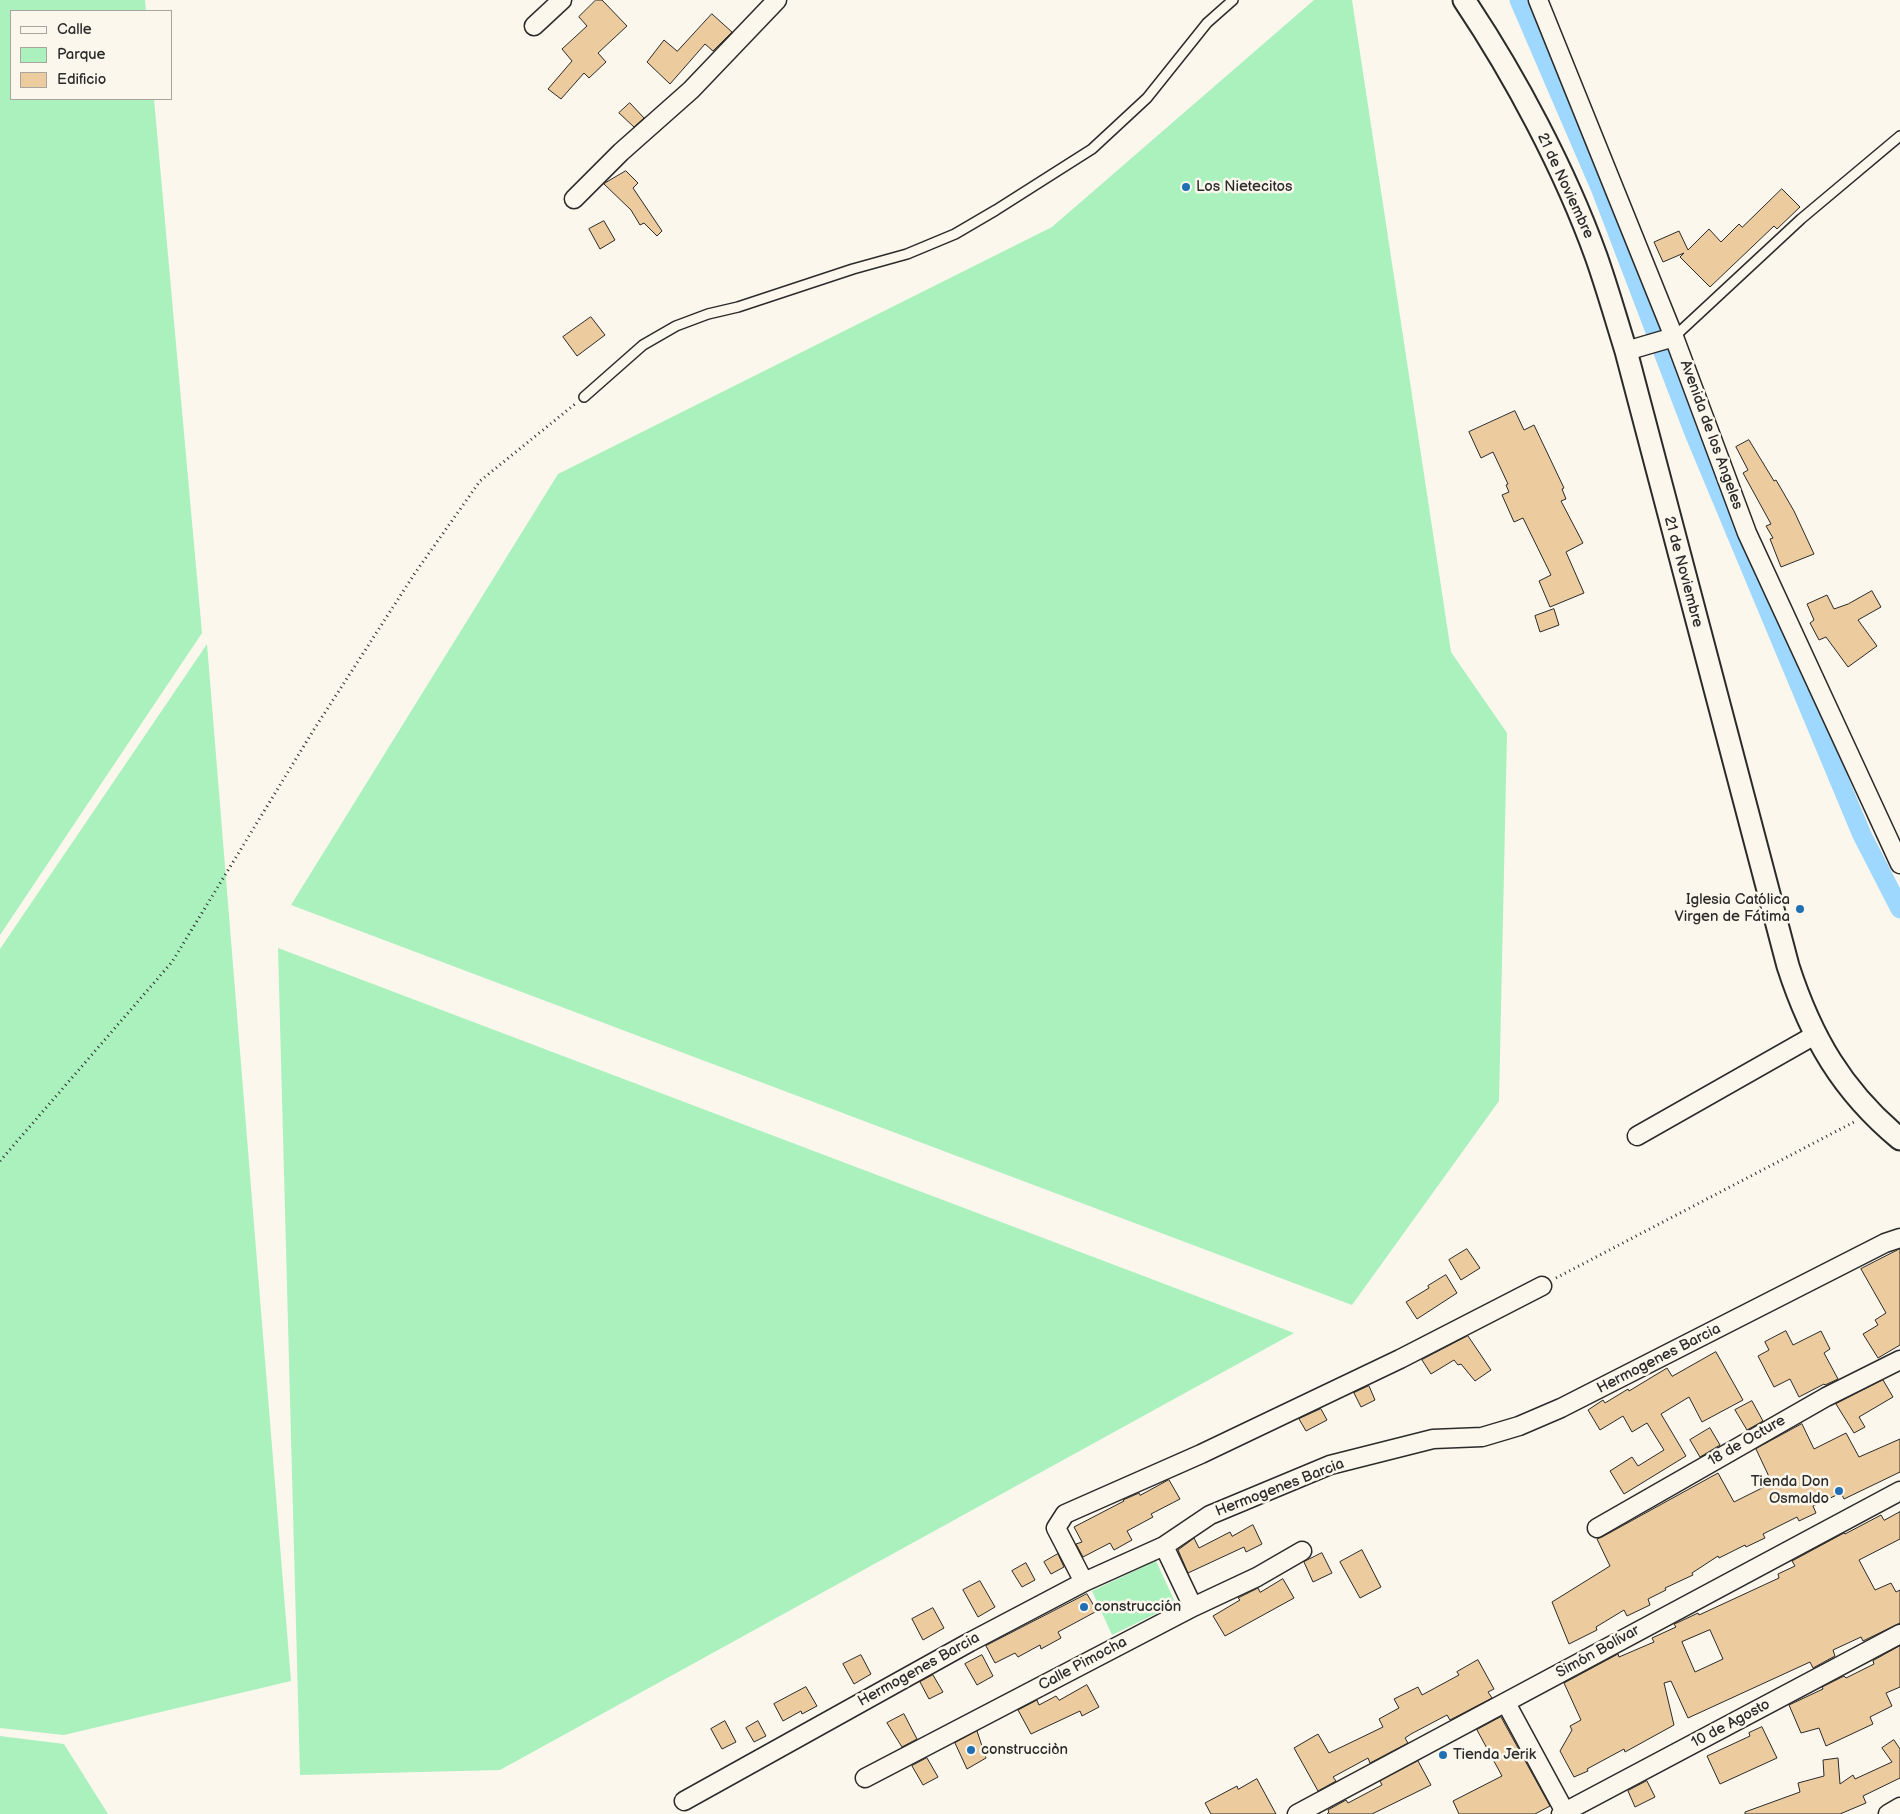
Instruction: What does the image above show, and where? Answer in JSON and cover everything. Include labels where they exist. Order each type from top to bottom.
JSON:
[{"type":"street","points":[[534,26],[562,0]]},
{"type":"street","points":[[574,199],[621,152],[691,90],[777,0]]},
{"type":"street","name":"21 de Noviembre","points":[[1464,0],[1499,55],[1562,175],[1635,348],[1788,966],[1801,1005],[1815,1035],[1850,1088],[1872,1113],[1900,1139]]},
{"type":"street","name":"Avenida de los Angeles","points":[[1538,0],[1669,339],[1747,533],[1900,864]]},
{"type":"street","points":[[1635,348],[1669,339]]},
{"type":"street","points":[[1637,1136],[1815,1035]]},
{"type":"street","name":"Hermogenes Barcia","points":[[684,1801],[970,1642],[1084,1582],[1164,1546],[1210,1515],[1330,1465],[1434,1439],[1482,1437],[1519,1426],[1561,1408],[1900,1238]]},
{"type":"street","points":[[1084,1582],[1056,1528],[1065,1514],[1201,1454],[1400,1359],[1542,1286]]},
{"type":"street","name":"18 de Octure","points":[[1597,1528],[1826,1397],[1900,1360]]},
{"type":"street","name":"Simón Bolívar","points":[[1297,1814],[1900,1491]]},
{"type":"street","points":[[1164,1546],[1193,1607]]},
{"type":"street","name":"Calle Pimocha","points":[[865,1778],[1193,1607],[1258,1577],[1302,1551]]},
{"type":"street","name":"10 de Agosto","points":[[1563,1813],[1900,1634]]},
{"type":"street","points":[[1506,1703],[1563,1813]]},
{"type":"street","points":[[1888,1814],[1900,1807]]},
{"type":"lane","points":[[584,397],[643,345],[676,326],[708,314],[746,305],[853,269],[907,254],[955,234],[996,210],[1092,149],[1147,98],[1207,23],[1233,0]]},
{"type":"lane","points":[[1669,339],[1801,219],[1900,136]]},
{"type":"path","points":[[0,1161],[172,962],[313,731],[415,573],[480,481],[584,397]]},
{"type":"path","points":[[1542,1286],[1872,1113]]},
{"type":"green space","points":[[0,0],[145,0],[146,10],[10,10],[10,100],[154,100],[202,633],[0,935]]},
{"type":"green space","points":[[1314,0],[1352,0],[1451,652],[1507,733],[1499,1101],[1352,1305],[291,905],[558,474],[1052,227]]},
{"type":"green space","points":[[207,644],[291,1681],[64,1735],[0,1728],[0,949]]},
{"type":"green space","points":[[278,948],[1294,1333],[500,1770],[300,1775]]},
{"type":"green space","points":[[1156,1561],[1176,1604],[1112,1635],[1092,1591]]},
{"type":"green space","points":[[0,1736],[64,1744],[108,1814],[0,1814]]},
{"type":"building","points":[[596,0],[602,0],[627,26],[598,53],[606,62],[589,78],[584,73],[561,99],[548,89],[572,61],[562,49],[587,26],[579,17]]},
{"type":"building","points":[[712,14],[732,32],[713,51],[705,44],[670,84],[647,62],[664,40],[677,51]]},
{"type":"building","points":[[630,103],[644,118],[634,127],[619,113]]},
{"type":"building","points":[[626,171],[638,183],[633,188],[662,231],[657,236],[644,223],[640,225],[631,210],[604,184]]},
{"type":"building","points":[[1782,189],[1800,207],[1777,229],[1774,226],[1710,287],[1680,257],[1684,253],[1663,262],[1654,242],[1679,231],[1688,250],[1709,229],[1721,242],[1739,224],[1742,227]]},
{"type":"building","points":[[604,221],[615,240],[600,249],[589,229]]},
{"type":"building","points":[[591,317],[605,335],[577,356],[563,337]]},
{"type":"building","points":[[1515,411],[1524,430],[1534,425],[1564,488],[1562,489],[1566,499],[1561,501],[1583,543],[1566,552],[1584,593],[1550,607],[1539,581],[1551,575],[1523,518],[1514,522],[1502,495],[1509,492],[1506,485],[1508,484],[1493,452],[1481,458],[1469,432]]},
{"type":"building","points":[[1749,440],[1794,511],[1814,554],[1781,567],[1770,539],[1773,538],[1766,526],[1771,524],[1743,473],[1748,470],[1736,447]]},
{"type":"building","points":[[1872,591],[1881,607],[1858,620],[1877,646],[1848,667],[1826,637],[1819,640],[1810,623],[1814,620],[1807,604],[1827,595],[1834,609]]},
{"type":"building","points":[[1554,609],[1559,625],[1540,632],[1535,616]]},
{"type":"building","points":[[1467,1249],[1480,1268],[1461,1280],[1449,1260]]},
{"type":"building","points":[[1900,1249],[1900,1345],[1878,1358],[1863,1334],[1878,1325],[1875,1320],[1886,1313],[1861,1269]]},
{"type":"building","points":[[1446,1275],[1457,1293],[1417,1319],[1406,1302]]},
{"type":"building","points":[[1786,1331],[1793,1345],[1821,1331],[1830,1349],[1824,1353],[1838,1379],[1799,1397],[1790,1379],[1774,1387],[1758,1356],[1769,1350],[1765,1342]]},
{"type":"building","points":[[1468,1336],[1491,1370],[1475,1381],[1461,1364],[1458,1365],[1454,1360],[1431,1374],[1422,1360]]},
{"type":"building","points":[[1716,1352],[1743,1400],[1702,1422],[1689,1397],[1661,1414],[1686,1456],[1624,1494],[1610,1471],[1632,1457],[1638,1466],[1664,1450],[1647,1423],[1632,1432],[1623,1416],[1600,1430],[1588,1410],[1603,1400],[1605,1403],[1628,1389],[1629,1391],[1667,1368],[1672,1376]]},
{"type":"building","points":[[1883,1380],[1893,1397],[1859,1417],[1865,1427],[1854,1433],[1836,1404]]},
{"type":"building","points":[[1369,1386],[1375,1400],[1361,1407],[1354,1393]]},
{"type":"building","points":[[1752,1401],[1763,1421],[1747,1430],[1735,1410]]},
{"type":"building","points":[[1321,1409],[1327,1420],[1306,1431],[1299,1419]]},
{"type":"building","points":[[1802,1424],[1814,1449],[1846,1433],[1859,1457],[1900,1439],[1900,1472],[1844,1499],[1841,1493],[1813,1506],[1816,1513],[1799,1521],[1797,1517],[1763,1534],[1765,1538],[1746,1547],[1745,1545],[1719,1558],[1718,1556],[1692,1573],[1693,1575],[1665,1588],[1666,1590],[1648,1599],[1650,1605],[1627,1616],[1624,1610],[1596,1627],[1597,1630],[1569,1644],[1552,1602],[1610,1566],[1597,1539],[1718,1473],[1734,1502],[1772,1483],[1756,1449]]},
{"type":"building","points":[[1710,1428],[1720,1445],[1700,1457],[1690,1440]]},
{"type":"building","points":[[1169,1480],[1180,1499],[1151,1514],[1153,1517],[1127,1531],[1132,1540],[1114,1550],[1110,1543],[1083,1557],[1076,1544],[1082,1542],[1074,1527],[1123,1500],[1139,1493],[1140,1495]]},
{"type":"building","points":[[1900,1512],[1900,1539],[1859,1560],[1875,1590],[1891,1583],[1896,1592],[1900,1590],[1900,1623],[1863,1641],[1861,1637],[1833,1650],[1835,1656],[1813,1668],[1810,1662],[1688,1718],[1671,1681],[1664,1683],[1674,1725],[1625,1752],[1624,1749],[1587,1769],[1588,1771],[1574,1777],[1560,1751],[1572,1730],[1570,1726],[1581,1720],[1564,1683],[1618,1654],[1619,1657],[1654,1642],[1652,1638],[1676,1627],[1674,1624],[1698,1613],[1699,1615],[1779,1578],[1778,1574],[1795,1566],[1792,1561],[1844,1533],[1881,1515],[1884,1520]],"holes":[[[1710,1630],[1723,1659],[1695,1672],[1682,1642]]]},
{"type":"building","points":[[1253,1525],[1262,1544],[1246,1552],[1244,1547],[1188,1573],[1178,1550],[1194,1538],[1199,1548],[1230,1532],[1232,1536]]},
{"type":"building","points":[[1362,1550],[1381,1587],[1360,1598],[1340,1562]]},
{"type":"building","points":[[1322,1553],[1332,1573],[1313,1582],[1304,1562]]},
{"type":"building","points":[[1058,1554],[1064,1567],[1051,1574],[1044,1562]]},
{"type":"building","points":[[1026,1563],[1035,1580],[1022,1587],[1012,1571]]},
{"type":"building","points":[[1283,1579],[1294,1598],[1225,1636],[1213,1616],[1240,1600],[1238,1598],[1258,1588],[1260,1592]]},
{"type":"building","points":[[980,1581],[995,1607],[978,1617],[963,1590]]},
{"type":"building","points":[[1087,1594],[1097,1611],[1058,1632],[1061,1638],[1041,1649],[1040,1645],[1018,1657],[1015,1653],[995,1663],[986,1646]]},
{"type":"building","points":[[933,1608],[944,1628],[923,1640],[912,1619]]},
{"type":"building","points":[[1900,1646],[1900,1687],[1886,1693],[1892,1706],[1870,1717],[1873,1724],[1826,1746],[1819,1728],[1801,1733],[1789,1705],[1823,1689],[1822,1687],[1844,1676],[1846,1678],[1874,1664],[1873,1661]]},
{"type":"building","points":[[861,1655],[871,1674],[854,1684],[843,1664]]},
{"type":"building","points":[[982,1655],[993,1676],[977,1685],[965,1664]]},
{"type":"building","points":[[1478,1660],[1494,1689],[1488,1692],[1492,1698],[1450,1720],[1447,1715],[1411,1734],[1405,1738],[1408,1743],[1370,1763],[1368,1758],[1333,1777],[1336,1781],[1318,1791],[1294,1748],[1318,1734],[1329,1753],[1383,1727],[1379,1719],[1399,1708],[1394,1699],[1418,1687],[1422,1695],[1459,1675],[1457,1672]]},
{"type":"building","points":[[933,1675],[943,1692],[929,1699],[920,1682]]},
{"type":"building","points":[[1087,1685],[1099,1707],[1082,1716],[1080,1711],[1031,1734],[1018,1710],[1037,1700],[1039,1705],[1056,1696],[1059,1700]]},
{"type":"building","points":[[806,1687],[817,1706],[802,1714],[801,1711],[783,1721],[774,1704]]},
{"type":"building","points":[[904,1714],[917,1739],[902,1747],[887,1723]]},
{"type":"building","points":[[1501,1717],[1550,1806],[1535,1814],[1459,1814],[1453,1801],[1502,1776],[1477,1730]]},
{"type":"building","points":[[725,1721],[736,1742],[722,1749],[711,1729]]},
{"type":"building","points":[[758,1721],[766,1736],[754,1742],[746,1728]]},
{"type":"building","points":[[1762,1727],[1777,1758],[1720,1784],[1707,1756],[1750,1736],[1749,1733]]},
{"type":"building","name":"construcciòn","points":[[977,1731],[986,1758],[967,1769],[955,1743]]},
{"type":"building","points":[[1894,1740],[1900,1749],[1900,1778],[1863,1796],[1866,1803],[1840,1814],[1745,1814],[1745,1812],[1800,1792],[1798,1783],[1824,1776],[1823,1760],[1838,1758],[1840,1784],[1853,1775],[1855,1779],[1892,1762],[1882,1748]]},
{"type":"building","points":[[927,1758],[938,1777],[923,1785],[912,1766]]},
{"type":"building","points":[[1418,1761],[1431,1785],[1372,1814],[1327,1814],[1328,1810],[1346,1800],[1348,1803],[1382,1785],[1380,1781]]},
{"type":"building","points":[[1257,1779],[1276,1814],[1211,1814],[1205,1803],[1237,1786],[1238,1789]]},
{"type":"building","points":[[1647,1781],[1655,1797],[1635,1807],[1628,1791]]},
{"type":"waterway","points":[[1519,0],[1601,190],[1694,433],[1862,835],[1900,909]]},
{"type":"place","name":"Los Nietecitos","points":[[1186,187]]},
{"type":"place","name":"Iglesia Católica Virgen de Fátima","points":[[1800,909]]},
{"type":"place","name":"Tienda Don Osmaldo","points":[[1839,1491]]},
{"type":"place","name":"construcción","points":[[1084,1607]]},
{"type":"place","name":"construcciòn","points":[[971,1750]]},
{"type":"place","name":"Tienda Jerik","points":[[1443,1755]]}]
